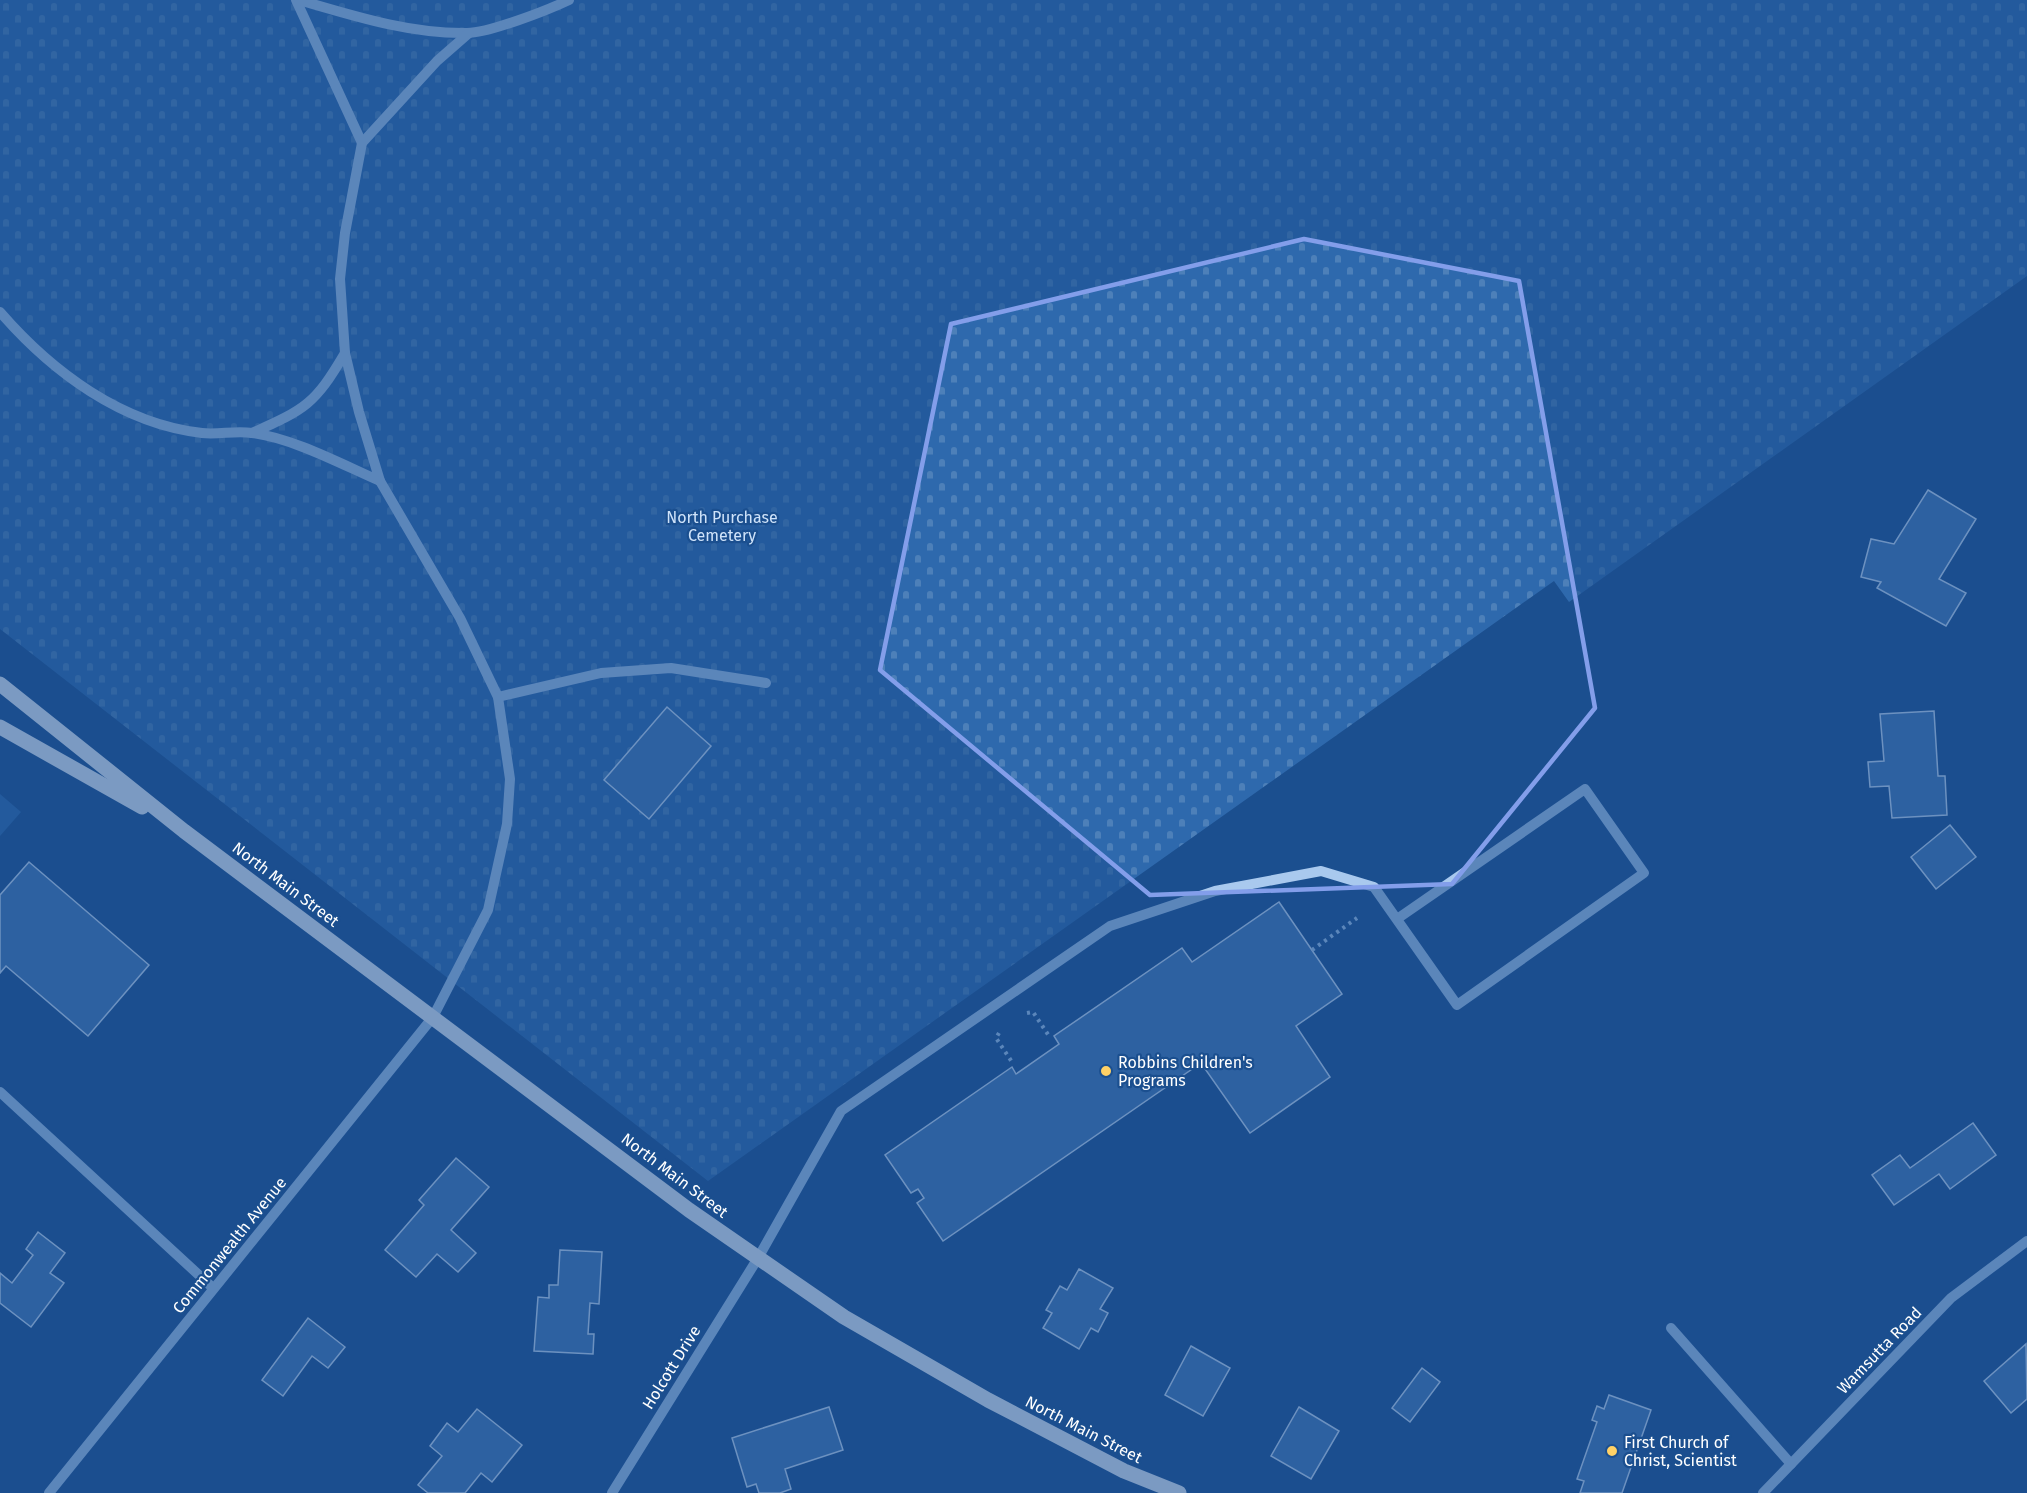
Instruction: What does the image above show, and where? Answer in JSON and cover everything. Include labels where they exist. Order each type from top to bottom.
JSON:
[{"type":"main road","name":"North Main Street","points":[[0,684],[184,831],[689,1210],[758,1258],[844,1317],[988,1400],[1124,1471],[1179,1493]]},
{"type":"main road","name":"North Main Street","points":[[0,727],[184,831]]},
{"type":"street","points":[[298,0],[362,143],[437,61],[469,33]]},
{"type":"street","points":[[298,0],[376,23],[469,33],[547,11],[569,0]]},
{"type":"street","name":"Commonwealth Avenue","points":[[50,1493],[433,1017],[488,910],[507,824],[510,779],[498,697],[460,618],[380,481],[358,412],[345,353],[340,279],[345,233],[362,143]]},
{"type":"street","points":[[0,312],[28,345],[71,380],[148,422],[203,434],[252,433],[307,449],[380,481]]},
{"type":"street","points":[[252,433],[296,414],[310,402],[324,388],[345,353]]},
{"type":"street","points":[[498,697],[602,673],[671,668],[766,683]]},
{"type":"street","name":"Holcott Drive","points":[[612,1493],[758,1258],[841,1110],[1110,926],[1215,891],[1320,871],[1374,887],[1397,920],[1457,1005],[1644,873],[1585,789],[1397,920]]},
{"type":"street","points":[[0,1092],[213,1288]]},
{"type":"street","name":"Wamsutta Road","points":[[1763,1493],[1951,1298],[2027,1241]]},
{"type":"street","points":[[1671,1328],[1791,1464]]},
{"type":"path","points":[[1312,950],[1357,918]]},
{"type":"path","points":[[1020,1018],[1033,1012],[1049,1036]]},
{"type":"path","points":[[1004,1029],[996,1038],[1012,1062]]},
{"type":"highlighted area","points":[[1304,239],[1519,281],[1595,708],[1452,884],[1150,895],[880,670],[951,324]]},
{"type":"green space","name":"North Purchase Cemetery","points":[[0,0],[2027,0],[2027,276],[1569,602],[1554,581],[708,1181],[0,629]]},
{"type":"green space","points":[[0,794],[21,812],[0,836]]},
{"type":"building","points":[[1928,490],[1976,519],[1939,579],[1966,593],[1946,626],[1877,588],[1881,582],[1861,577],[1871,539],[1894,544]]},
{"type":"building","points":[[667,707],[711,746],[649,819],[604,780]]},
{"type":"building","points":[[1934,711],[1938,776],[1945,776],[1947,815],[1892,818],[1889,786],[1870,787],[1868,762],[1884,761],[1880,714]]},
{"type":"building","points":[[1950,825],[1976,857],[1936,889],[1911,857]]},
{"type":"building","points":[[29,862],[149,965],[88,1036],[6,966],[0,973],[0,895]]},
{"type":"building","name":"Robbins Children's Programs","points":[[1279,902],[1342,994],[1296,1026],[1330,1077],[1250,1133],[1201,1063],[943,1241],[917,1203],[924,1198],[918,1189],[911,1193],[885,1155],[1012,1067],[1016,1074],[1059,1044],[1054,1036],[1182,948],[1192,962]]},
{"type":"building","points":[[1973,1123],[1996,1155],[1950,1189],[1939,1174],[1894,1205],[1872,1175],[1900,1155],[1910,1168]]},
{"type":"building","points":[[456,1158],[489,1187],[451,1230],[476,1253],[458,1272],[437,1254],[416,1277],[385,1250],[424,1205],[419,1200]]},
{"type":"building","points":[[38,1232],[65,1253],[50,1273],[64,1283],[31,1327],[0,1303],[0,1273],[12,1283],[33,1255],[26,1249]]},
{"type":"building","points":[[560,1250],[602,1252],[599,1304],[590,1303],[588,1334],[594,1334],[593,1354],[534,1351],[538,1297],[549,1298],[549,1285],[558,1285]]},
{"type":"building","points":[[1079,1269],[1113,1288],[1100,1309],[1108,1313],[1098,1332],[1091,1328],[1079,1349],[1043,1328],[1052,1313],[1046,1310],[1060,1286],[1067,1290]]},
{"type":"building","points":[[308,1318],[345,1347],[328,1368],[312,1356],[283,1396],[262,1380]]},
{"type":"building","points":[[2026,1344],[2027,1399],[2011,1413],[1984,1381]]},
{"type":"building","points":[[1191,1346],[1230,1368],[1203,1416],[1165,1395]]},
{"type":"building","points":[[1422,1368],[1440,1382],[1410,1422],[1392,1408]]},
{"type":"building","name":"First Church of Christ, Scientist","points":[[1609,1395],[1651,1410],[1622,1493],[1580,1493],[1584,1481],[1577,1479],[1597,1422],[1592,1420],[1597,1406],[1604,1409]]},
{"type":"building","points":[[829,1407],[843,1450],[785,1469],[791,1489],[780,1493],[759,1493],[756,1484],[747,1487],[732,1438]]},
{"type":"building","points":[[1299,1407],[1339,1431],[1311,1479],[1271,1456]]},
{"type":"building","points":[[477,1409],[522,1445],[492,1482],[481,1473],[465,1493],[428,1493],[418,1485],[442,1456],[430,1446],[447,1423],[458,1432]]},
{"type":"place","name":"Robbins Children's Programs","points":[[1106,1071]]},
{"type":"place","name":"First Church of Christ, Scientist","points":[[1612,1451]]}]
